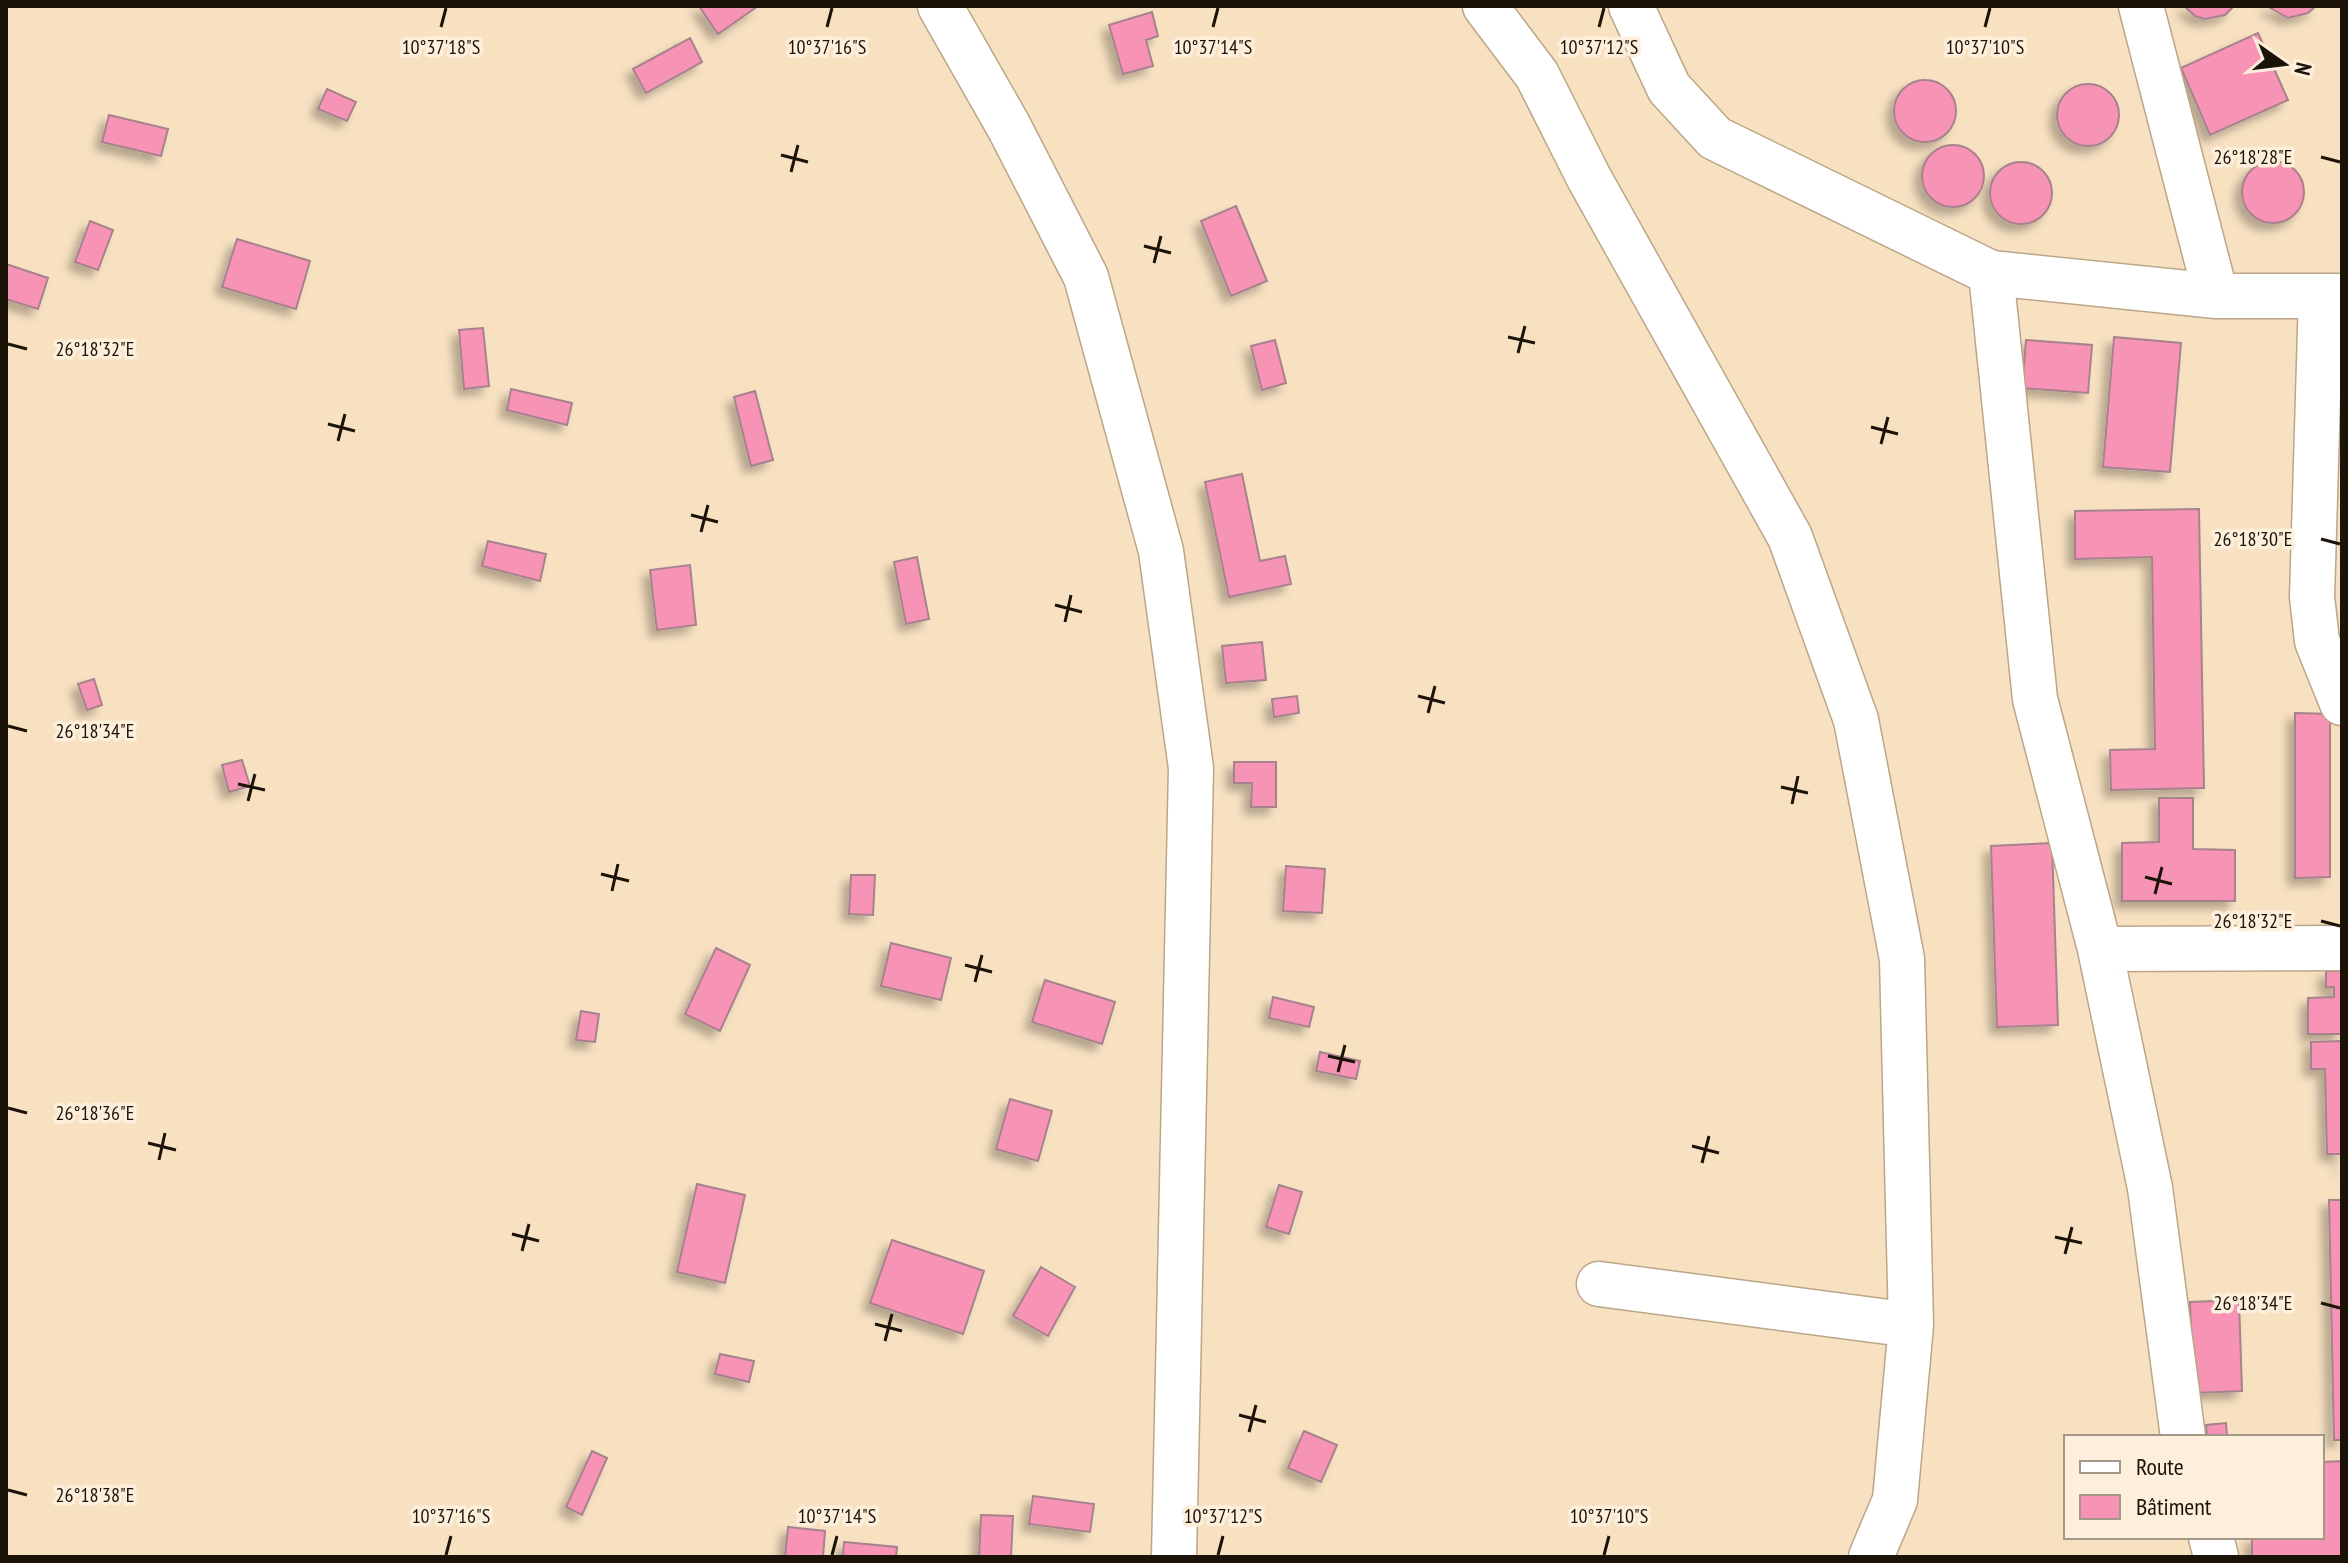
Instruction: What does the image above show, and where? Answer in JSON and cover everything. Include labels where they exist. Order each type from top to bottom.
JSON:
[{"type":"street","points":[[940,6],[1009,127],[1086,277],[1161,551],[1191,768],[1174,1557]]},
{"type":"street","points":[[1631,6],[1669,88],[1715,138],[1991,273],[2216,296],[2332,296],[2312,597],[2317,641],[2342,703]]},
{"type":"street","points":[[2141,6],[2216,296]]},
{"type":"street","points":[[1488,7],[1537,75],[1589,178],[1790,537],[1856,720],[1902,959],[1911,1325],[1895,1500],[1871,1557]]},
{"type":"street","points":[[1991,273],[2035,699],[2100,949],[2150,1188],[2183,1435]]},
{"type":"street","points":[[2100,949],[2342,948]]},
{"type":"street","points":[[1599,1284],[1911,1325]]},
{"type":"building","points":[[699,6],[758,6],[718,34]]},
{"type":"building","points":[[2184,6],[2234,6],[2225,15],[2205,19],[2195,16]]},
{"type":"building","points":[[2267,6],[2316,6],[2308,13],[2288,18]]},
{"type":"building","points":[[1152,12],[1158,36],[1146,40],[1153,66],[1123,74],[1109,25]]},
{"type":"building","points":[[2258,33],[2288,100],[2210,135],[2181,68]]},
{"type":"building","points":[[690,38],[702,62],[646,93],[633,69]]},
{"type":"building","points":[[1919,80],[1931,80],[1947,89],[1954,99],[1954,123],[1947,133],[1931,142],[1919,142],[1899,128],[1894,117],[1894,105],[1908,85]]},
{"type":"building","points":[[2082,84],[2094,84],[2110,93],[2117,103],[2117,127],[2110,137],[2094,146],[2082,146],[2062,132],[2057,121],[2057,109],[2071,89]]},
{"type":"building","points":[[327,89],[356,102],[347,121],[318,109]]},
{"type":"building","points":[[109,115],[168,129],[161,156],[102,142]]},
{"type":"building","points":[[1947,145],[1959,145],[1975,154],[1982,164],[1982,188],[1975,198],[1959,207],[1947,207],[1927,193],[1922,182],[1922,170],[1936,150]]},
{"type":"building","points":[[2267,161],[2279,161],[2295,170],[2302,180],[2302,204],[2295,214],[2279,223],[2267,223],[2247,209],[2242,198],[2242,186],[2256,166]]},
{"type":"building","points":[[2015,162],[2027,162],[2043,171],[2050,181],[2050,205],[2043,215],[2027,224],[2015,224],[1995,210],[1990,199],[1990,187],[2004,167]]},
{"type":"building","points":[[1236,206],[1267,281],[1231,296],[1201,221]]},
{"type":"building","points":[[90,221],[113,230],[98,270],[75,262]]},
{"type":"building","points":[[237,239],[310,261],[296,309],[222,287]]},
{"type":"building","points":[[6,264],[48,278],[38,309],[6,299]]},
{"type":"building","points":[[483,328],[489,386],[464,389],[459,330]]},
{"type":"building","points":[[2114,337],[2181,343],[2170,472],[2103,467]]},
{"type":"building","points":[[1275,340],[1286,383],[1262,390],[1251,346]]},
{"type":"building","points":[[2026,340],[2092,345],[2088,393],[2022,388]]},
{"type":"building","points":[[511,389],[572,403],[567,425],[507,410]]},
{"type":"building","points":[[755,391],[773,460],[751,466],[734,397]]},
{"type":"building","points":[[1242,474],[1260,561],[1285,556],[1291,584],[1229,597],[1205,482]]},
{"type":"building","points":[[2199,509],[2204,788],[2111,790],[2110,750],[2155,749],[2152,557],[2075,559],[2075,511]]},
{"type":"building","points":[[488,541],[546,554],[540,581],[482,566]]},
{"type":"building","points":[[917,557],[929,619],[906,624],[894,562]]},
{"type":"building","points":[[690,565],[696,625],[657,630],[650,570]]},
{"type":"building","points":[[1262,642],[1266,680],[1226,683],[1222,646]]},
{"type":"building","points":[[94,679],[102,705],[87,710],[78,684]]},
{"type":"building","points":[[1297,696],[1299,713],[1274,717],[1272,699]]},
{"type":"building","points":[[2295,713],[2330,714],[2330,877],[2295,878]]},
{"type":"building","points":[[242,760],[250,786],[229,792],[222,765]]},
{"type":"building","points":[[1234,762],[1276,762],[1276,807],[1251,807],[1252,783],[1234,783]]},
{"type":"building","points":[[2159,798],[2193,798],[2193,849],[2235,850],[2235,901],[2122,901],[2122,843],[2159,842]]},
{"type":"building","points":[[2052,843],[2058,1025],[1997,1027],[1991,846]]},
{"type":"building","points":[[1286,866],[1325,869],[1322,913],[1283,911]]},
{"type":"building","points":[[851,875],[875,875],[873,915],[849,914]]},
{"type":"building","points":[[891,943],[951,958],[941,1000],[881,986]]},
{"type":"building","points":[[716,948],[750,965],[720,1031],[685,1014]]},
{"type":"building","points":[[2326,971],[2342,971],[2342,1034],[2308,1034],[2308,998],[2334,997],[2334,987],[2326,987]]},
{"type":"building","points":[[1045,980],[1115,1002],[1102,1044],[1032,1022]]},
{"type":"building","points":[[1273,997],[1314,1007],[1309,1027],[1269,1018]]},
{"type":"building","points":[[581,1011],[599,1014],[595,1042],[576,1040]]},
{"type":"building","points":[[2342,1041],[2342,1154],[2327,1154],[2325,1069],[2311,1069],[2311,1042]]},
{"type":"building","points":[[1320,1052],[1360,1061],[1356,1079],[1316,1071]]},
{"type":"building","points":[[1010,1099],[1052,1111],[1038,1161],[996,1149]]},
{"type":"building","points":[[697,1184],[745,1195],[725,1283],[677,1272]]},
{"type":"building","points":[[1279,1185],[1302,1192],[1289,1234],[1266,1227]]},
{"type":"building","points":[[2329,1200],[2342,1200],[2342,1440],[2334,1440]]},
{"type":"building","points":[[892,1240],[984,1271],[963,1334],[870,1303]]},
{"type":"building","points":[[1041,1267],[1075,1287],[1048,1336],[1013,1316]]},
{"type":"building","points":[[2239,1300],[2242,1391],[2193,1393],[2190,1302]]},
{"type":"building","points":[[720,1354],[754,1361],[749,1382],[715,1374]]},
{"type":"building","points":[[2226,1423],[2227,1435],[2207,1435],[2206,1425]]},
{"type":"building","points":[[1304,1431],[1337,1445],[1321,1482],[1288,1468]]},
{"type":"building","points":[[592,1451],[607,1458],[582,1515],[566,1507]]},
{"type":"building","points":[[2342,1461],[2342,1557],[2252,1557],[2252,1539],[2324,1539],[2324,1462]]},
{"type":"building","points":[[1033,1496],[1094,1504],[1090,1532],[1029,1524]]},
{"type":"building","points":[[981,1515],[1013,1516],[1011,1557],[979,1557]]},
{"type":"building","points":[[788,1527],[825,1531],[823,1557],[785,1557]]},
{"type":"building","points":[[844,1542],[897,1547],[896,1557],[843,1557]]}]
